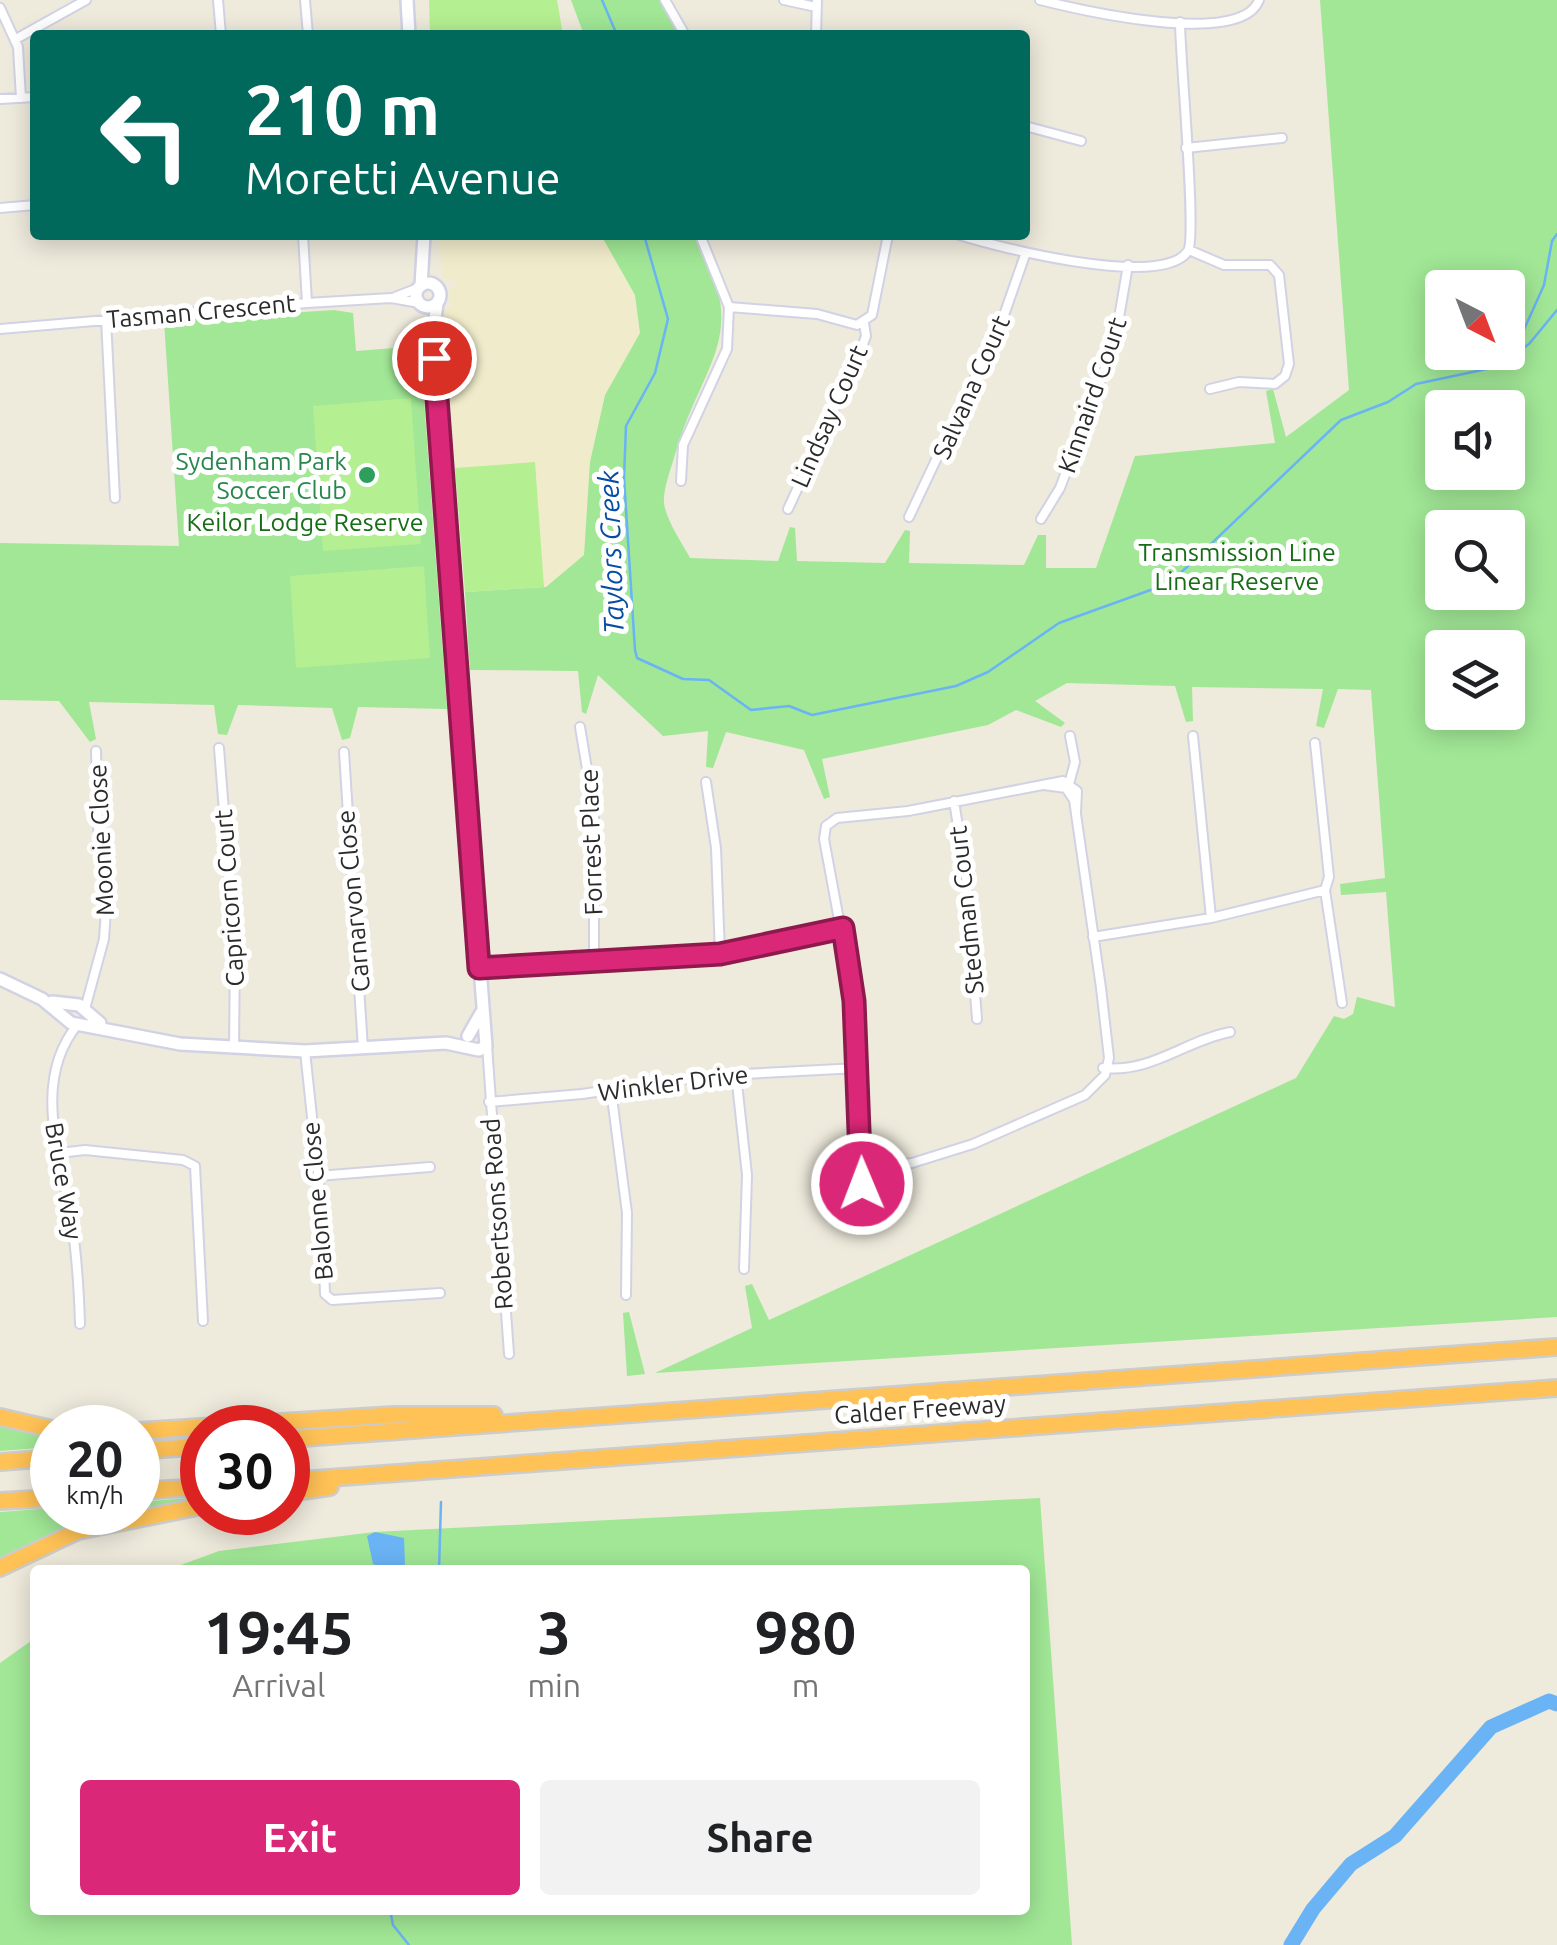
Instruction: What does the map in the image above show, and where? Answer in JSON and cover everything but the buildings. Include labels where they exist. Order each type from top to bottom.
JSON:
[{"type":"highway","name":"Calder Freeway","points":[[310,1437],[1557,1347]]},
{"type":"highway","name":"Calder Freeway","points":[[310,1479],[1557,1388]]},
{"type":"highway","points":[[160,1430],[394,1415],[733,1407]]},
{"type":"highway","points":[[0,1416],[30,1424]]},
{"type":"highway","points":[[0,1462],[30,1460]]},
{"type":"highway","points":[[310,1490],[452,1469]]},
{"type":"highway","points":[[0,1502],[30,1500]]},
{"type":"highway","points":[[0,1568],[78,1532],[180,1511]]},
{"type":"street","points":[[15,37],[86,0]]},
{"type":"street","points":[[218,0],[221,30]]},
{"type":"street","points":[[305,0],[308,30]]},
{"type":"street","points":[[407,0],[409,30]]},
{"type":"street","points":[[665,0],[682,30]]},
{"type":"street","points":[[784,0],[817,4],[816,30]]},
{"type":"street","points":[[1040,0],[1110,16],[1180,22],[1241,20],[1255,10],[1259,0]]},
{"type":"street","points":[[0,8],[15,37],[27,98],[0,100]]},
{"type":"street","points":[[983,240],[1025,255],[1128,265],[1166,266],[1188,250],[1193,230],[1180,22]]},
{"type":"street","points":[[1030,127],[1081,141]]},
{"type":"street","points":[[1186,148],[1282,138]]},
{"type":"street","points":[[0,208],[30,205]]},
{"type":"street","points":[[303,240],[307,303]]},
{"type":"street","points":[[425,240],[440,294],[432,340],[487,1038],[482,1050],[471,1041]]},
{"type":"street","points":[[681,480],[686,436],[726,349],[729,307],[702,240]]},
{"type":"street","name":"Lindsay Court","points":[[788,509],[858,358],[866,336],[864,323],[872,315],[887,240]]},
{"type":"street","points":[[1188,250],[1224,265],[1270,264],[1279,275],[1289,364],[1285,376],[1274,384],[1239,382],[1210,388]]},
{"type":"street","points":[[426,252],[419,287],[432,340]]},
{"type":"street","name":"Salvana Court","points":[[910,516],[1003,318],[1025,255]]},
{"type":"street","name":"Kinnaird Court","points":[[1041,519],[1060,488],[1115,340],[1128,265]]},
{"type":"street","points":[[419,287],[435,285]]},
{"type":"street","name":"Tasman Crescent","points":[[391,298],[419,287]]},
{"type":"street","name":"Tasman Crescent","points":[[0,327],[391,298],[421,304]]},
{"type":"street","points":[[421,304],[437,304]]},
{"type":"street","points":[[729,307],[770,307],[853,325],[864,323]]},
{"type":"street","points":[[106,319],[115,498]]},
{"type":"street","name":"Forrest Place","points":[[580,728],[594,811],[594,958]]},
{"type":"street","points":[[870,1166],[892,1167],[957,1150],[1069,1100],[1094,1084],[1105,1068],[1106,1045],[1093,937],[1076,812],[1068,785],[1075,762],[1070,736]]},
{"type":"street","points":[[1193,736],[1211,918]]},
{"type":"street","points":[[1315,743],[1329,877],[1325,890],[1342,1003]]},
{"type":"street","name":"Capricorn Court","points":[[220,748],[235,952],[234,1048]]},
{"type":"street","name":"Moonie Close","points":[[75,1014],[104,939],[106,910],[99,856],[96,752]]},
{"type":"street","name":"Carnarvon Close","points":[[344,752],[363,1049]]},
{"type":"street","points":[[706,782],[716,848],[720,954]]},
{"type":"street","points":[[864,1219],[862,1184],[870,1166],[862,1144],[843,928],[827,849],[828,827],[845,819],[1044,785],[1068,785]]},
{"type":"street","name":"Stedman Court","points":[[954,801],[966,877],[977,1019]]},
{"type":"street","points":[[1093,937],[1211,918],[1325,890]]},
{"type":"street","points":[[479,968],[594,958],[720,954],[843,928]]},
{"type":"street","points":[[0,979],[113,1029],[180,1044],[304,1051],[446,1044],[487,1038]]},
{"type":"street","points":[[482,1008],[471,1041],[487,1074]]},
{"type":"street","name":"Bruce Way","points":[[75,1014],[55,1070],[52,1098],[78,1262],[80,1324]]},
{"type":"street","points":[[1105,1068],[1142,1068],[1199,1039],[1230,1032]]},
{"type":"street","name":"Robertsons Road","points":[[487,1038],[509,1354]]},
{"type":"street","name":"Balonne Close","points":[[304,1051],[327,1296],[440,1292]]},
{"type":"street","name":"Winkler Drive","points":[[489,1102],[736,1074],[858,1068]]},
{"type":"street","points":[[736,1074],[747,1174],[744,1270]]},
{"type":"street","points":[[611,1090],[627,1213],[626,1295]]},
{"type":"street","points":[[59,1153],[85,1150],[183,1160],[195,1166],[203,1321]]},
{"type":"street","points":[[318,1176],[430,1167]]},
{"type":"shaded area","points":[[439,240],[604,240],[635,295],[640,333],[605,396],[591,463],[584,555],[547,587],[465,592],[443,313],[449,307],[451,288],[459,283],[443,279]]},
{"type":"green space","points":[[429,0],[557,0],[562,30],[430,30]]},
{"type":"green space","points":[[571,0],[660,0],[677,30],[582,30]]},
{"type":"green space","name":"Transmission Line Linear Reserve","points":[[1320,0],[1557,0],[1557,1317],[655,1373],[752,1328],[745,1286],[752,1284],[769,1320],[1296,1078],[1334,1016],[1344,1019],[1353,1014],[1357,997],[1395,1007],[1386,892],[1341,895],[1340,884],[1385,878],[1371,690],[1338,689],[1324,728],[1316,726],[1323,689],[1192,687],[1193,721],[1186,722],[1175,686],[1067,683],[1035,701],[1065,723],[1061,727],[1016,710],[988,725],[822,759],[830,797],[824,799],[804,750],[726,732],[713,768],[706,767],[708,731],[663,736],[598,675],[586,714],[582,712],[578,671],[470,670],[465,592],[546,587],[584,555],[590,462],[605,395],[640,333],[635,295],[604,240],[697,240],[720,300],[721,326],[716,349],[685,425],[664,498],[668,517],[690,558],[778,561],[790,527],[795,528],[797,561],[885,563],[905,530],[910,531],[909,563],[1024,565],[1038,535],[1046,535],[1046,568],[1096,568],[1135,456],[1275,443],[1266,391],[1273,389],[1286,437],[1349,390]]},
{"type":"green space","name":"Keilor Lodge Reserve","points":[[334,310],[353,313],[356,351],[420,346],[447,709],[358,707],[350,738],[342,740],[332,708],[238,705],[227,735],[218,734],[214,705],[89,702],[96,739],[90,742],[59,701],[0,700],[0,543],[179,546],[164,321]]},
{"type":"green space","name":"Sydenham Park Soccer Club","points":[[411,398],[421,544],[323,551],[313,406]]},
{"type":"green space","points":[[535,462],[544,587],[465,592],[455,468]]},
{"type":"green space","points":[[424,566],[430,658],[296,668],[290,576]]},
{"type":"green space","points":[[629,1312],[645,1374],[627,1376],[623,1313]]},
{"type":"green space","points":[[0,1423],[30,1429],[30,1449],[0,1451]]},
{"type":"green space","points":[[1040,1498],[1072,1945],[0,1945],[0,1663],[30,1642],[30,1915],[1030,1915],[1030,1565],[181,1565],[219,1551],[375,1532]]},
{"type":"green space","points":[[180,1499],[180,1507],[160,1511],[160,1500]]},
{"type":"green space","points":[[30,1510],[30,1535],[59,1535],[0,1563],[0,1512]]},
{"type":"water","points":[[375,1532],[404,1538],[405,1565],[373,1564],[367,1536]]},
{"type":"waterway","name":"Taylors Creek","points":[[602,0],[615,30]]},
{"type":"waterway","points":[[1525,327],[1544,285],[1552,241],[1557,234]]},
{"type":"waterway","name":"Taylors Creek","points":[[645,240],[668,319],[655,373],[626,426],[624,478],[637,658],[683,679],[709,680],[751,710],[789,706],[812,715],[956,686],[988,672],[1059,623],[1170,583],[1341,420],[1388,402],[1416,384],[1496,367],[1529,344],[1557,310]]},
{"type":"waterway","points":[[439,1565],[441,1502]]},
{"type":"waterway","points":[[1291,1945],[1313,1909],[1351,1864],[1395,1836],[1491,1727],[1549,1701],[1557,1704]]},
{"type":"waterway","points":[[391,1915],[393,1925],[409,1945]]},
{"type":"place","name":"Sydenham Park Soccer Club","points":[[367,475]]},
{"type":"route","points":[[434,358],[479,968],[524,962],[720,954],[843,928],[854,1001],[860,1157],[869,1168],[862,1184]]}]
